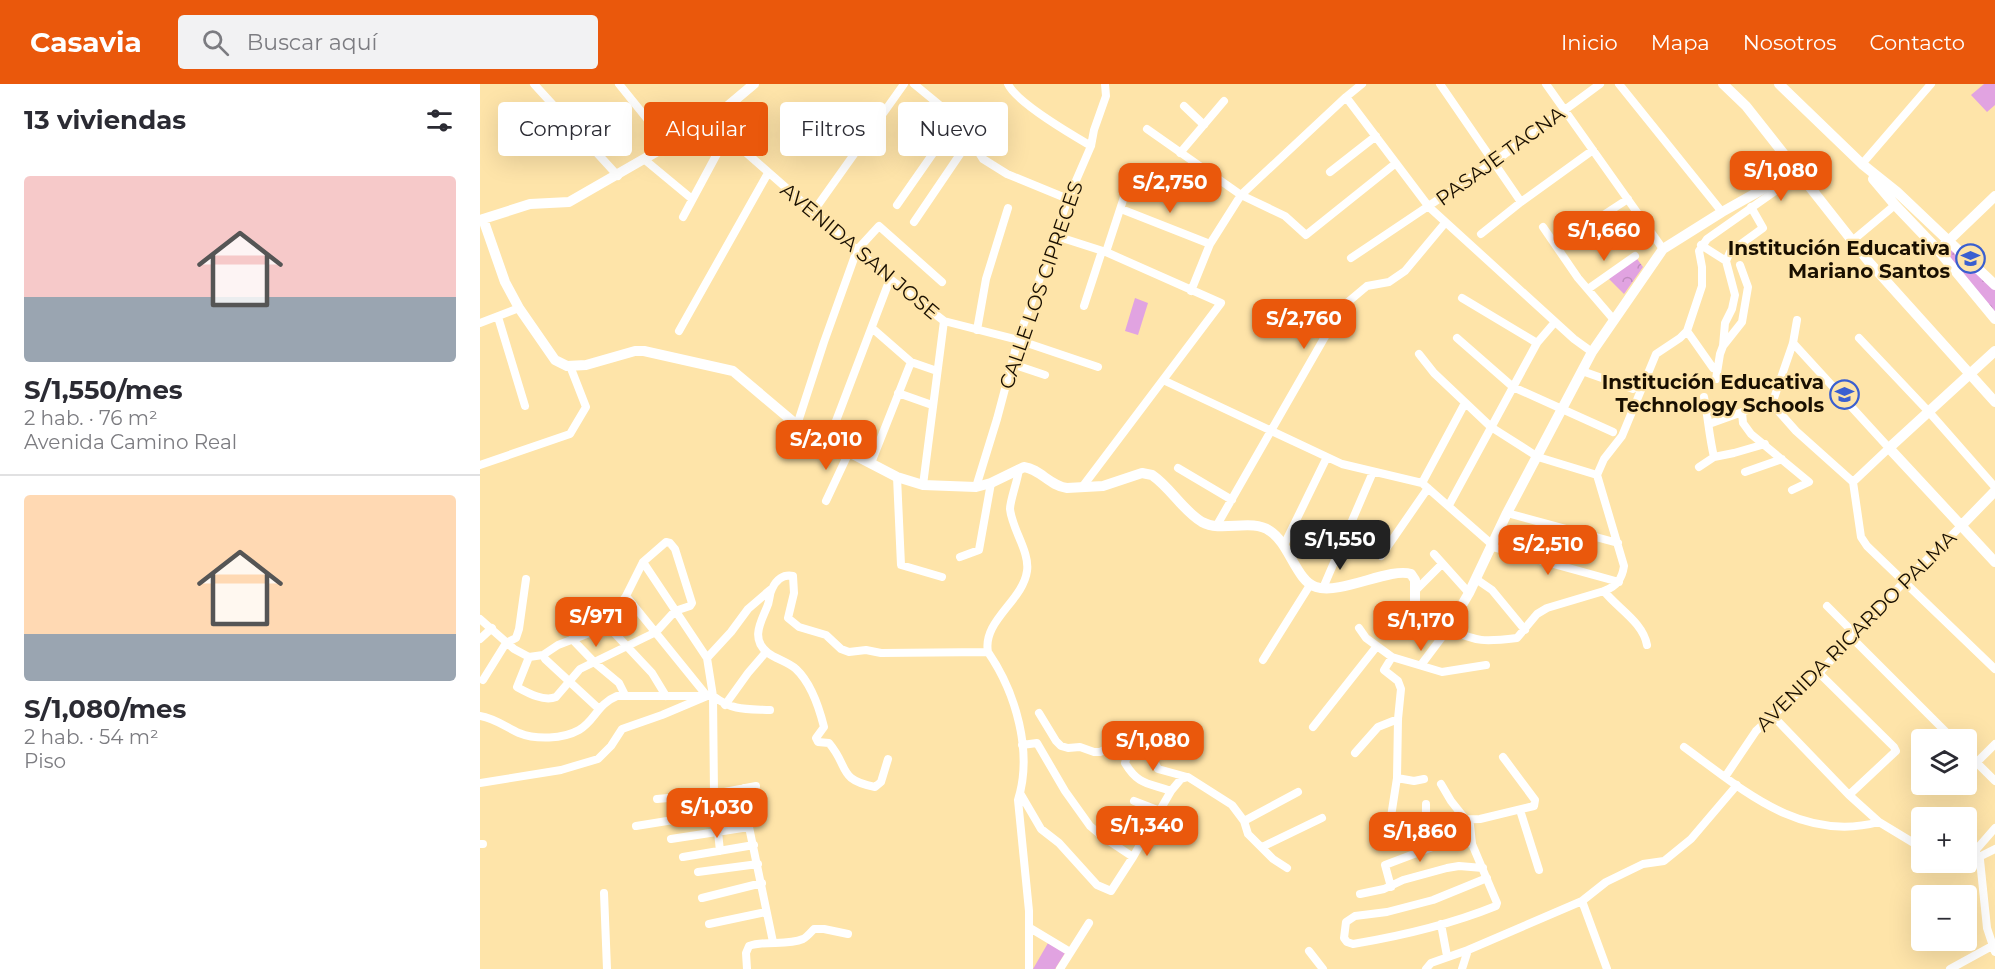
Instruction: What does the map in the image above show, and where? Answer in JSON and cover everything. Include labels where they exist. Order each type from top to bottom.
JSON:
[{"type":"street","points":[[534,84],[618,176]]},
{"type":"street","points":[[619,84],[644,115]]},
{"type":"street","points":[[733,102],[754,84]]},
{"type":"street","points":[[813,212],[904,84]]},
{"type":"street","points":[[914,84],[936,102]]},
{"type":"street","points":[[1008,84],[1011,90],[1060,127],[1091,146]]},
{"type":"street","name":"CALLE LOS CIPRECES","points":[[976,487],[1018,340],[1068,199],[1091,146],[1106,96],[1105,84]]},
{"type":"street","points":[[1191,291],[1210,244],[1240,195],[1362,84]]},
{"type":"street","points":[[1440,84],[1521,202]]},
{"type":"street","points":[[1546,84],[1663,249]]},
{"type":"street","name":"PASAJE TACNA","points":[[1351,258],[1494,162],[1600,84]]},
{"type":"street","points":[[1618,84],[1722,212]]},
{"type":"street","points":[[1723,84],[1746,106],[1852,241],[1920,321],[1995,402]]},
{"type":"street","points":[[1779,84],[1862,164],[1897,192],[1995,285]]},
{"type":"street","points":[[1862,164],[1931,84]]},
{"type":"street","points":[[1346,97],[1429,207],[1574,339],[1592,352]]},
{"type":"street","points":[[1180,153],[1224,101]]},
{"type":"street","points":[[1185,106],[1204,125]]},
{"type":"street","points":[[1147,129],[1240,195],[1285,216],[1306,234],[1396,163]]},
{"type":"street","points":[[1330,172],[1376,136]]},
{"type":"street","points":[[1481,234],[1593,150]]},
{"type":"street","points":[[652,156],[569,202],[530,204],[481,219],[505,282],[519,308],[555,360],[570,366],[586,365],[635,351],[644,351],[733,371],[797,425],[897,477],[922,485],[976,487],[992,483],[1019,469],[1029,468],[1061,487],[1103,486],[1142,473],[1152,475],[1204,523],[1259,526],[1270,531],[1284,545],[1302,575],[1311,585],[1323,588],[1406,573],[1413,576],[1416,590],[1415,612],[1472,640],[1493,641],[1517,638],[1537,614],[1547,608],[1604,591],[1611,588],[1622,576],[1624,566],[1597,475],[1604,459],[1622,436],[1656,354],[1687,331],[1701,286],[1702,267],[1699,251],[1701,245],[1778,189],[1785,176]]},
{"type":"street","points":[[682,217],[716,156]]},
{"type":"street","name":"AVENIDA SAN JOSE","points":[[748,156],[890,279],[944,321],[1018,340],[1098,367]]},
{"type":"street","points":[[897,205],[931,156]]},
{"type":"street","points":[[914,222],[959,156]]},
{"type":"street","points":[[980,156],[1007,174],[1068,199]]},
{"type":"street","points":[[645,160],[692,199]]},
{"type":"street","points":[[1862,164],[1995,319]]},
{"type":"street","points":[[1421,665],[1448,629],[1469,593],[1507,513],[1592,352],[1663,249],[1722,212],[1797,170]]},
{"type":"street","points":[[679,331],[768,173]]},
{"type":"street","points":[[1084,306],[1128,185]]},
{"type":"street","points":[[1938,250],[1995,196]]},
{"type":"street","points":[[1556,246],[1628,199]]},
{"type":"street","points":[[1852,241],[1895,205]]},
{"type":"street","points":[[1716,379],[1725,323],[1732,309],[1734,295],[1726,261],[1730,252],[1763,228],[1751,207]]},
{"type":"street","points":[[977,330],[986,279],[1008,208]]},
{"type":"street","points":[[1121,209],[1210,244]]},
{"type":"street","points":[[1217,525],[1342,307],[1367,286],[1389,282],[1405,271],[1445,223]]},
{"type":"street","points":[[797,425],[857,250],[879,226],[942,282]]},
{"type":"street","points":[[1543,227],[1588,289],[1614,320]]},
{"type":"street","points":[[1056,236],[1104,252],[1221,303],[1083,486]]},
{"type":"street","points":[[1701,245],[1726,261]]},
{"type":"street","points":[[1588,289],[1635,256]]},
{"type":"street","points":[[1723,346],[1742,322],[1748,287],[1740,265]]},
{"type":"street","points":[[828,442],[890,279]]},
{"type":"street","points":[[1462,298],[1537,343]]},
{"type":"street","points":[[480,323],[519,308]]},
{"type":"street","points":[[498,317],[525,406]]},
{"type":"street","points":[[1772,404],[1793,343],[1797,320]]},
{"type":"street","points":[[922,485],[944,321]]},
{"type":"street","points":[[1449,505],[1537,343],[1555,322]]},
{"type":"street","points":[[872,328],[911,362],[937,371]]},
{"type":"street","points":[[1687,331],[1713,368]]},
{"type":"street","points":[[1457,338],[1513,387],[1613,432]]},
{"type":"street","points":[[1858,338],[1929,412],[1995,489]]},
{"type":"street","points":[[1793,343],[1995,562]]},
{"type":"street","points":[[1853,482],[1995,351]]},
{"type":"street","points":[[1419,354],[1434,373],[1491,427],[1538,457],[1597,475]]},
{"type":"street","points":[[871,463],[911,362]]},
{"type":"street","points":[[1012,364],[1045,375]]},
{"type":"street","points":[[480,465],[570,434],[586,407],[570,366]]},
{"type":"street","points":[[1582,371],[1634,389]]},
{"type":"street","points":[[1163,380],[1342,464],[1425,485],[1496,548],[1618,582]]},
{"type":"street","points":[[898,393],[933,405]]},
{"type":"street","points":[[1704,396],[1709,424],[1708,432],[1714,456]]},
{"type":"street","points":[[1380,556],[1425,485],[1465,403]]},
{"type":"street","points":[[1709,424],[1759,406],[1772,404]]},
{"type":"street","points":[[1772,404],[1796,431],[1853,482],[1861,537],[1867,546],[1995,669]]},
{"type":"street","points":[[1742,413],[1743,423],[1751,434],[1809,482],[1792,490]]},
{"type":"street","points":[[1699,467],[1714,456],[1765,444]]},
{"type":"street","points":[[826,501],[849,452]]},
{"type":"street","points":[[1284,545],[1327,457]]},
{"type":"street","points":[[1745,472],[1782,459]]},
{"type":"street","points":[[1178,468],[1232,500]]},
{"type":"street","points":[[1019,469],[1010,507],[1028,570],[1024,584],[990,633],[987,644],[988,652],[1012,699],[1025,768],[1018,800],[1018,818],[1022,830],[1030,928],[1029,969]]},
{"type":"street","points":[[1323,588],[1373,472]]},
{"type":"street","points":[[897,477],[901,565],[942,577]]},
{"type":"street","points":[[960,557],[979,550],[992,483]]},
{"type":"street","name":"AVENIDA RICARDO PALMA","points":[[1725,777],[1756,731],[1819,673],[1995,489]]},
{"type":"street","points":[[1507,513],[1618,543]]},
{"type":"street","points":[[480,619],[514,649],[529,657],[543,655],[606,624],[626,596],[643,562],[666,542],[675,549],[693,600],[690,606],[675,611],[656,632],[580,669],[556,697],[551,699],[534,696],[517,687],[529,657]]},
{"type":"street","points":[[1434,554],[1469,593]]},
{"type":"street","points":[[643,562],[707,658],[715,812],[720,851]]},
{"type":"street","points":[[1416,590],[1443,564]]},
{"type":"street","points":[[707,658],[748,609],[771,590],[780,578],[788,575],[794,576],[794,593],[788,618],[799,627],[826,635],[841,649],[849,652],[866,650],[881,653],[988,652]]},
{"type":"street","points":[[483,680],[506,643],[516,638],[526,579]]},
{"type":"street","points":[[1476,579],[1492,590],[1525,630]]},
{"type":"street","points":[[1263,660],[1311,585]]},
{"type":"street","points":[[771,590],[769,604],[758,628],[759,640],[766,652],[794,667],[805,679],[824,727],[816,738],[818,742],[829,743],[838,753],[843,771],[851,779],[862,784],[875,787],[881,782],[888,759]]},
{"type":"street","points":[[1604,591],[1637,625],[1647,645]]},
{"type":"street","points":[[626,596],[710,696],[735,708],[770,710]]},
{"type":"street","points":[[1827,606],[1943,729]]},
{"type":"street","points":[[606,624],[651,673],[666,696]]},
{"type":"street","points":[[480,639],[492,628]]},
{"type":"street","points":[[1359,628],[1392,657],[1446,672],[1486,665]]},
{"type":"street","points":[[572,639],[595,663],[619,683],[625,695]]},
{"type":"street","points":[[1313,726],[1377,646]]},
{"type":"street","points":[[725,705],[747,673],[766,652]]},
{"type":"street","points":[[543,655],[598,708]]},
{"type":"street","points":[[1392,657],[1384,670],[1401,686],[1396,778],[1390,823],[1396,831],[1405,833],[1443,820],[1480,819],[1534,806],[1535,800],[1503,756]]},
{"type":"street","points":[[1819,673],[1896,751],[1849,795]]},
{"type":"street","points":[[480,716],[488,717],[521,734],[553,737],[579,730],[586,725],[598,708],[607,700],[617,696],[710,696]]},
{"type":"street","points":[[480,783],[561,770],[598,759],[607,751],[622,729],[710,696]]},
{"type":"street","points":[[1039,713],[1061,746],[1080,747],[1094,752],[1109,748],[1147,751],[1158,769],[1188,777],[1232,805],[1244,821],[1248,834],[1273,859],[1287,868]]},
{"type":"street","points":[[1772,715],[1849,795],[1879,822],[1911,841]]},
{"type":"street","points":[[1354,753],[1378,727],[1398,719]]},
{"type":"street","points":[[1022,745],[1037,743],[1065,791],[1090,826],[1133,857]]},
{"type":"street","points":[[1995,744],[1977,762],[1995,781]]},
{"type":"street","points":[[1684,747],[1737,786],[1781,813],[1804,822],[1844,828],[1879,822]]},
{"type":"street","points":[[1139,749],[1127,756],[1125,763],[1132,774],[1137,780],[1171,791]]},
{"type":"street","points":[[1020,793],[1041,829],[1059,843],[1097,885],[1111,891],[1171,791],[1181,779],[1188,777]]},
{"type":"street","points":[[1396,778],[1414,781],[1424,779]]},
{"type":"street","points":[[1442,784],[1463,819],[1470,825],[1472,844],[1483,868],[1487,878],[1497,903],[1496,906],[1397,936],[1353,944],[1347,942],[1343,934],[1346,922],[1355,916],[1387,912],[1424,902],[1487,878]]},
{"type":"street","points":[[657,799],[714,794],[756,786]]},
{"type":"street","points":[[1426,969],[1431,963],[1447,956],[1468,950],[1582,901],[1606,882],[1643,864],[1665,861],[1691,840],[1737,786]]},
{"type":"street","points":[[744,788],[749,827],[773,942]]},
{"type":"street","points":[[1244,821],[1298,792]]},
{"type":"street","points":[[1134,801],[1160,811]]},
{"type":"street","points":[[1426,804],[1426,825]]},
{"type":"street","points":[[636,826],[748,808]]},
{"type":"street","points":[[1520,810],[1539,870]]},
{"type":"street","points":[[1262,847],[1322,818]]},
{"type":"street","points":[[671,839],[749,827]]},
{"type":"street","points":[[1950,969],[1994,949],[1987,928],[1977,854],[1995,828]]},
{"type":"street","points":[[1391,887],[1385,865],[1443,843],[1460,840],[1472,844]]},
{"type":"street","points":[[683,857],[754,846]]},
{"type":"street","points":[[1977,854],[1995,849]]},
{"type":"street","points":[[698,872],[758,864]]},
{"type":"street","points":[[1360,894],[1391,887],[1403,880],[1447,868],[1459,866],[1483,868]]},
{"type":"street","points":[[702,898],[762,883]]},
{"type":"street","points":[[604,893],[607,969]]},
{"type":"street","points":[[1582,901],[1607,969]]},
{"type":"street","points":[[709,924],[766,912]]},
{"type":"street","points":[[1060,969],[1089,923]]},
{"type":"street","points":[[1441,924],[1447,956]]},
{"type":"street","points":[[1030,928],[1070,952]]},
{"type":"street","points":[[747,969],[746,954],[749,946],[804,938],[814,929],[848,934]]},
{"type":"street","points":[[1462,969],[1468,950]]},
{"type":"street","points":[[1309,951],[1323,969]]},
{"type":"green space","points":[[1984,84],[1995,84],[1995,105],[1987,112],[1971,95]]},
{"type":"green space","points":[[1951,247],[1995,290],[1995,312],[1945,252],[1945,249]]},
{"type":"green space","points":[[1635,256],[1643,267],[1624,294],[1606,276]]},
{"type":"green space","points":[[1135,298],[1148,303],[1138,335],[1125,331]]},
{"type":"green space","points":[[1048,943],[1065,953],[1055,969],[1033,969]]},
{"type":"place","name":"Institución Educativa Mariano Santos","points":[[1971,259]]},
{"type":"place","name":"Institución Educativa Technology Schools","points":[[1845,394]]}]
